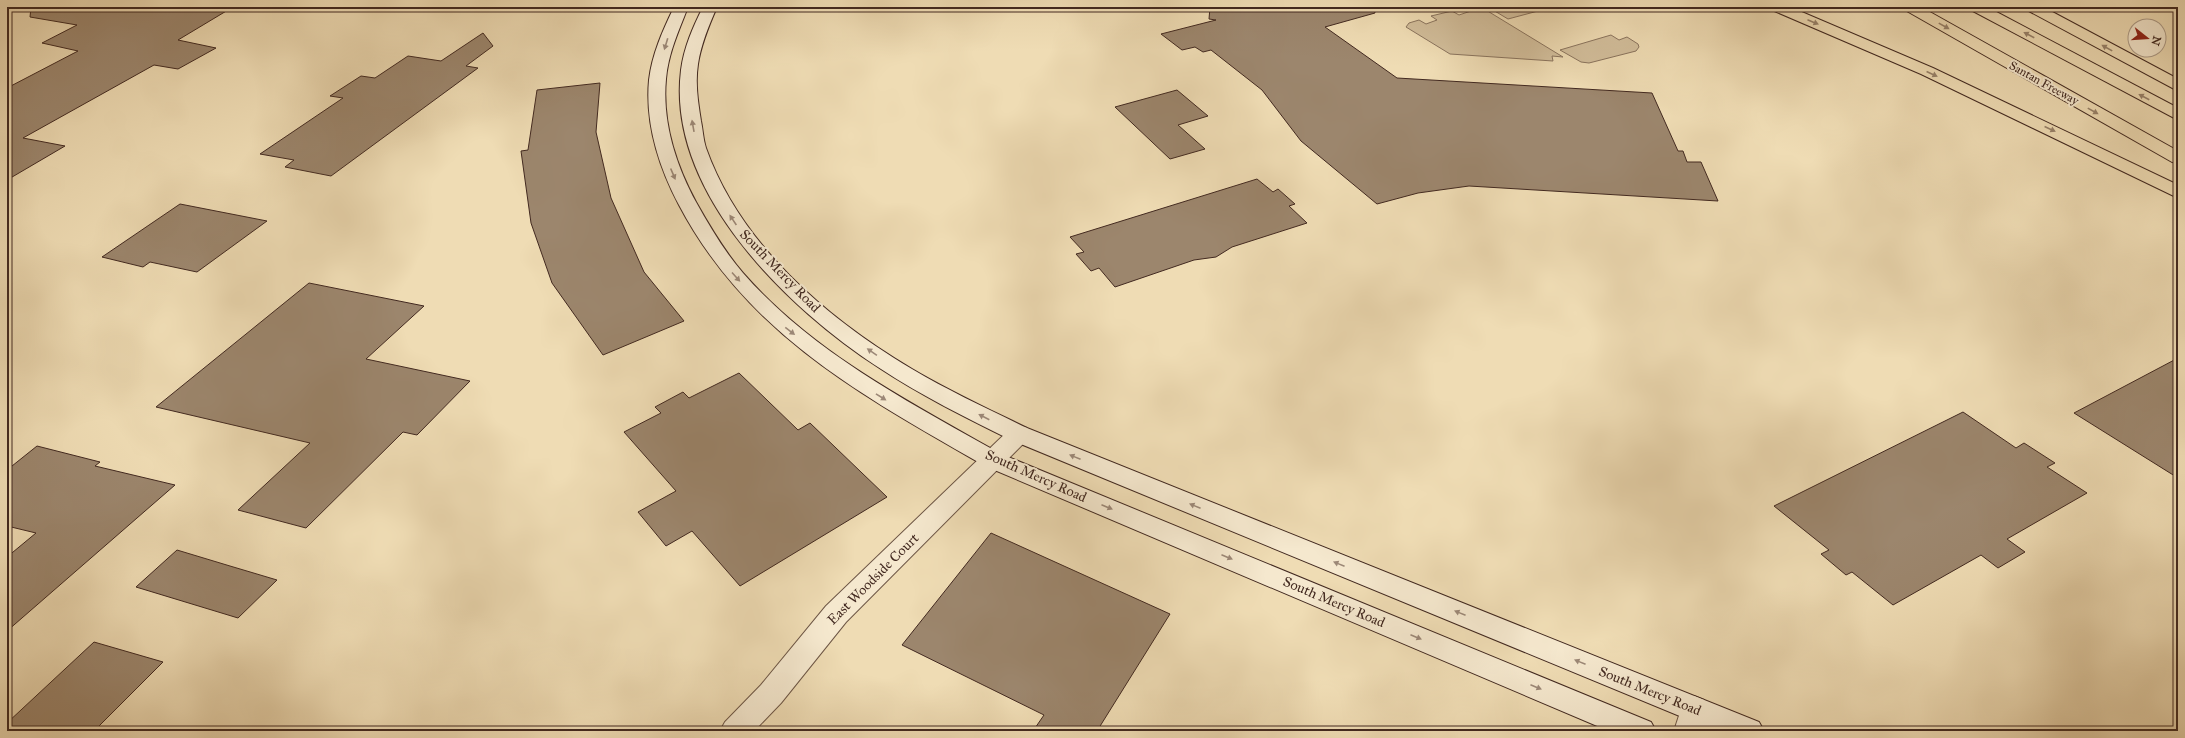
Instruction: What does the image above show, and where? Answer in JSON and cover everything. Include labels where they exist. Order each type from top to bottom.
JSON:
[{"type":"highway","points":[[1777,7],[1927,71],[2178,192]]},
{"type":"highway","name":"Santan Freeway","points":[[1910,7],[2178,158]]},
{"type":"highway","points":[[1976,7],[2178,115]]},
{"type":"highway","points":[[2032,7],[2178,86]]},
{"type":"main road","name":"South Mercy Road","points":[[681,7],[660,66],[658,89],[660,127],[671,170],[688,208],[704,236],[725,265],[785,328],[858,382],[900,408],[993,460],[1641,731]]},
{"type":"main road","name":"South Mercy Road","points":[[710,7],[698,33],[690,62],[688,77],[690,107],[697,146],[706,171],[741,233],[782,277],[817,311],[843,332],[899,370],[929,388],[1019,434],[1692,720],[1748,731]]},
{"type":"main road","name":"East Woodside Court","points":[[735,731],[771,694],[836,614],[1019,434]]},
{"type":"shaded area","points":[[1464,7],[1481,7],[1563,57],[1552,56],[1553,61],[1450,54],[1406,27],[1409,23],[1419,20],[1426,24],[1437,20],[1431,16],[1452,11],[1459,15],[1471,11]]},
{"type":"shaded area","points":[[1488,7],[1553,7],[1508,19]]},
{"type":"shaded area","points":[[1611,35],[1619,40],[1627,37],[1638,44],[1639,47],[1636,51],[1589,63],[1581,62],[1560,50]]},
{"type":"building","points":[[31,7],[233,7],[178,40],[216,48],[178,69],[154,65],[23,138],[65,146],[7,180],[7,88],[78,51],[42,43],[77,25],[30,17]]},
{"type":"building","points":[[1210,7],[1374,7],[1375,13],[1325,27],[1397,78],[1652,93],[1678,151],[1683,151],[1687,162],[1701,162],[1718,201],[1469,186],[1418,193],[1377,204],[1301,141],[1262,90],[1211,50],[1203,52],[1195,47],[1182,50],[1161,34],[1216,20],[1209,19]]},
{"type":"building","points":[[483,33],[493,46],[466,66],[478,68],[331,176],[285,167],[294,160],[260,154],[343,98],[330,96],[361,76],[375,78],[408,56],[441,61]]},
{"type":"building","points":[[600,83],[596,132],[611,198],[644,272],[684,321],[603,355],[552,283],[531,223],[521,151],[528,150],[537,90]]},
{"type":"building","points":[[1177,90],[1208,116],[1178,125],[1205,149],[1170,159],[1115,107]]},
{"type":"building","points":[[1257,179],[1273,192],[1278,189],[1295,204],[1289,206],[1307,223],[1232,247],[1216,257],[1194,260],[1115,287],[1099,268],[1091,271],[1076,254],[1084,252],[1070,237]]},
{"type":"building","points":[[180,204],[267,221],[197,272],[150,262],[143,267],[102,257]]},
{"type":"building","points":[[309,283],[424,306],[366,359],[470,381],[417,435],[403,432],[306,528],[238,510],[310,443],[156,407]]},
{"type":"building","points":[[2178,358],[2178,478],[2074,413]]},
{"type":"building","points":[[739,373],[798,430],[810,423],[887,497],[740,586],[692,531],[666,546],[638,512],[676,491],[624,432],[661,413],[655,407],[683,392],[689,398]]},
{"type":"building","points":[[1963,412],[2016,448],[2024,443],[2055,463],[2047,467],[2087,493],[2007,539],[2025,552],[1998,568],[1981,555],[1893,605],[1852,572],[1846,575],[1821,554],[1829,550],[1774,506]]},
{"type":"building","points":[[37,446],[100,462],[95,466],[175,485],[7,631],[7,557],[36,533],[7,526],[7,470]]},
{"type":"building","points":[[991,533],[1170,614],[1097,731],[1033,731],[1044,715],[902,645]]},
{"type":"building","points":[[177,550],[277,580],[238,618],[136,587]]},
{"type":"building","points":[[94,642],[163,662],[94,731],[7,731],[7,723]]}]
